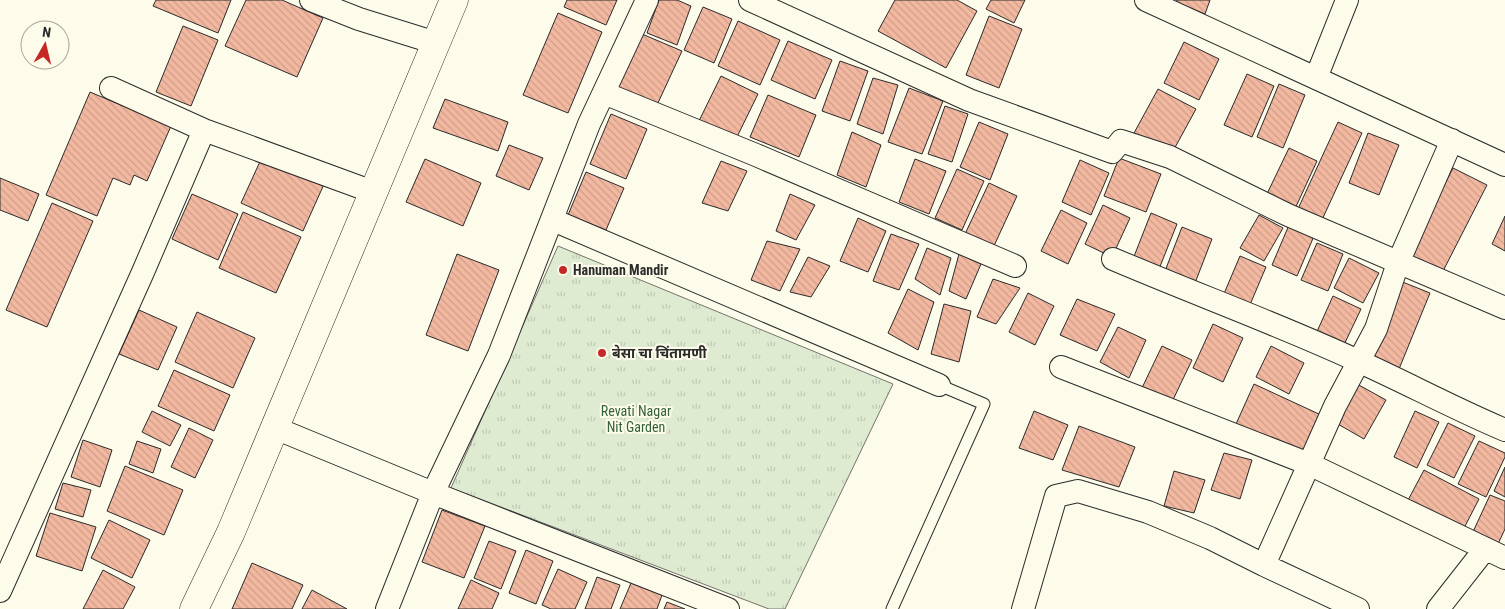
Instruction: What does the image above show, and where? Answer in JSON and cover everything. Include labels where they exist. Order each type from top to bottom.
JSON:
[{"type":"street","points":[[311,0],[360,19],[436,43]]},
{"type":"street","points":[[194,609],[230,532],[454,0]]},
{"type":"street","points":[[387,609],[433,493],[498,355],[553,220],[589,124],[647,0]]},
{"type":"street","points":[[750,0],[969,100],[1112,152],[1121,141],[1170,157],[1288,215],[1505,308]]},
{"type":"street","points":[[1146,0],[1505,165]]},
{"type":"street","points":[[1316,78],[1347,0]]},
{"type":"street","points":[[111,88],[204,130],[373,192]]},
{"type":"street","points":[[604,93],[756,155],[1015,266]]},
{"type":"street","points":[[0,591],[143,272],[204,130]]},
{"type":"street","points":[[1264,565],[1335,406],[1376,330],[1398,263],[1452,140]]},
{"type":"street","points":[[553,220],[939,385]]},
{"type":"street","points":[[1113,259],[1274,324],[1359,361],[1505,430]]},
{"type":"street","points":[[1061,367],[1309,464],[1495,554],[1438,609]]},
{"type":"street","points":[[274,428],[728,609]]},
{"type":"street","points":[[1023,609],[1056,496],[1078,491],[1148,512],[1210,538],[1358,609]]},
{"type":"lane","points":[[892,609],[984,404],[939,385]]},
{"type":"green space","name":"Revati Nagar Nit Garden","points":[[558,246],[893,384],[785,609],[769,609],[451,488]]},
{"type":"building","points":[[156,0],[231,0],[218,33],[153,6]]},
{"type":"building","points":[[246,0],[282,0],[323,18],[297,77],[225,46]]},
{"type":"building","points":[[567,0],[617,0],[606,25],[564,7]]},
{"type":"building","points":[[659,0],[677,0],[691,6],[677,45],[647,33]]},
{"type":"building","points":[[895,0],[957,0],[977,11],[946,68],[878,31]]},
{"type":"building","points":[[991,0],[1025,0],[1014,23],[986,9]]},
{"type":"building","points":[[1177,0],[1210,0],[1205,14],[1176,2]]},
{"type":"building","points":[[703,7],[732,19],[714,63],[684,50]]},
{"type":"building","points":[[558,13],[602,32],[568,113],[523,95]]},
{"type":"building","points":[[989,16],[1022,29],[999,88],[966,75]]},
{"type":"building","points":[[738,21],[780,40],[760,85],[718,66]]},
{"type":"building","points":[[183,26],[218,40],[191,106],[156,92]]},
{"type":"building","points":[[642,34],[682,51],[657,105],[617,87]]},
{"type":"building","points":[[788,41],[832,60],[815,99],[771,80]]},
{"type":"building","points":[[1184,42],[1219,59],[1199,100],[1164,83]]},
{"type":"building","points":[[840,61],[868,71],[850,121],[822,111]]},
{"type":"building","points":[[1247,74],[1274,86],[1252,137],[1224,125]]},
{"type":"building","points":[[721,76],[758,94],[734,143],[697,125]]},
{"type":"building","points":[[873,78],[898,85],[883,134],[857,124]]},
{"type":"building","points":[[1279,84],[1305,95],[1283,148],[1257,137]]},
{"type":"building","points":[[909,88],[943,101],[922,154],[888,142]]},
{"type":"building","points":[[1158,89],[1196,109],[1172,153],[1134,133]]},
{"type":"building","points":[[90,92],[171,126],[147,181],[134,175],[130,185],[113,178],[97,216],[46,195]]},
{"type":"building","points":[[768,95],[816,115],[799,157],[750,137]]},
{"type":"building","points":[[445,99],[508,122],[498,151],[433,128]]},
{"type":"building","points":[[945,106],[968,114],[952,162],[928,154]]},
{"type":"building","points":[[611,114],[647,129],[626,179],[590,164]]},
{"type":"building","points":[[979,122],[1008,134],[990,180],[960,167]]},
{"type":"building","points":[[1338,122],[1362,133],[1321,222],[1297,211]]},
{"type":"building","points":[[852,132],[881,145],[866,187],[837,175]]},
{"type":"building","points":[[1368,133],[1399,145],[1379,195],[1349,183]]},
{"type":"building","points":[[509,145],[543,158],[529,190],[496,176]]},
{"type":"building","points":[[1289,148],[1317,161],[1294,211],[1265,198]]},
{"type":"building","points":[[263,155],[325,182],[303,231],[241,203]]},
{"type":"building","points":[[1119,158],[1161,174],[1146,212],[1104,196]]},
{"type":"building","points":[[425,159],[481,183],[463,226],[406,202]]},
{"type":"building","points":[[915,159],[946,171],[929,214],[899,202]]},
{"type":"building","points":[[1080,160],[1109,173],[1091,215],[1062,202]]},
{"type":"building","points":[[721,161],[747,171],[728,211],[702,203]]},
{"type":"building","points":[[1453,168],[1487,185],[1440,277],[1406,260]]},
{"type":"building","points":[[957,169],[984,181],[962,230],[935,218]]},
{"type":"building","points":[[586,172],[624,188],[606,230],[568,215]]},
{"type":"building","points":[[0,178],[39,194],[28,221],[0,210]]},
{"type":"building","points":[[989,183],[1017,196],[993,248],[965,234]]},
{"type":"building","points":[[192,194],[238,214],[218,260],[172,239]]},
{"type":"building","points":[[790,194],[815,205],[796,240],[776,231]]},
{"type":"building","points":[[52,203],[93,221],[47,327],[6,310]]},
{"type":"building","points":[[1103,205],[1130,218],[1112,257],[1085,244]]},
{"type":"building","points":[[1061,210],[1087,223],[1068,264],[1041,251]]},
{"type":"building","points":[[243,212],[301,237],[276,293],[219,268]]},
{"type":"building","points":[[1151,213],[1177,224],[1159,269],[1133,259]]},
{"type":"building","points":[[1259,215],[1283,228],[1264,261],[1240,248]]},
{"type":"building","points":[[1505,216],[1505,251],[1492,244]]},
{"type":"building","points":[[858,218],[886,231],[868,272],[840,261]]},
{"type":"building","points":[[1289,225],[1314,236],[1297,276],[1272,265]]},
{"type":"building","points":[[1182,227],[1212,239],[1195,283],[1165,271]]},
{"type":"building","points":[[891,234],[919,244],[899,290],[873,281]]},
{"type":"building","points":[[767,241],[800,249],[780,291],[751,280]]},
{"type":"building","points":[[1317,243],[1343,254],[1328,291],[1301,280]]},
{"type":"building","points":[[927,248],[951,258],[940,295],[915,279]]},
{"type":"building","points":[[457,254],[499,270],[468,351],[426,335]]},
{"type":"building","points":[[959,254],[981,264],[966,299],[949,291]]},
{"type":"building","points":[[1240,256],[1266,267],[1249,307],[1223,296]]},
{"type":"building","points":[[808,257],[830,266],[811,297],[790,292]]},
{"type":"building","points":[[1349,258],[1379,273],[1363,303],[1334,288]]},
{"type":"building","points":[[993,279],[1020,288],[996,324],[977,317]]},
{"type":"building","points":[[1400,281],[1430,293],[1399,369],[1370,357]]},
{"type":"building","points":[[908,289],[934,302],[918,350],[888,333]]},
{"type":"building","points":[[1028,293],[1054,306],[1035,345],[1009,332]]},
{"type":"building","points":[[1333,296],[1361,309],[1342,349],[1315,336]]},
{"type":"building","points":[[1077,299],[1115,314],[1097,351],[1060,335]]},
{"type":"building","points":[[944,304],[971,311],[959,362],[931,354]]},
{"type":"building","points":[[139,310],[177,327],[158,370],[119,354]]},
{"type":"building","points":[[197,312],[255,338],[233,388],[175,362]]},
{"type":"building","points":[[1213,324],[1243,338],[1223,382],[1193,368]]},
{"type":"building","points":[[1118,327],[1146,340],[1129,378],[1100,362]]},
{"type":"building","points":[[1162,346],[1192,360],[1171,404],[1141,390]]},
{"type":"building","points":[[1271,346],[1304,363],[1289,394],[1256,377]]},
{"type":"building","points":[[174,370],[230,395],[214,431],[158,406]]},
{"type":"building","points":[[1254,384],[1321,415],[1304,454],[1236,424]]},
{"type":"building","points":[[1357,384],[1386,400],[1364,439],[1336,423]]},
{"type":"building","points":[[152,411],[181,425],[170,446],[142,432]]},
{"type":"building","points":[[1034,411],[1068,425],[1053,460],[1019,448]]},
{"type":"building","points":[[1415,411],[1439,422],[1417,468],[1394,457]]},
{"type":"building","points":[[1448,423],[1475,436],[1454,478],[1427,465]]},
{"type":"building","points":[[1079,426],[1135,447],[1119,487],[1062,470]]},
{"type":"building","points":[[189,428],[213,440],[195,478],[171,467]]},
{"type":"building","points":[[83,440],[112,450],[100,487],[71,477]]},
{"type":"building","points":[[137,441],[161,449],[153,473],[129,464]]},
{"type":"building","points":[[1479,441],[1505,453],[1505,457],[1486,497],[1458,484]]},
{"type":"building","points":[[1224,453],[1252,460],[1240,499],[1211,490]]},
{"type":"building","points":[[125,466],[183,490],[164,535],[107,511]]},
{"type":"building","points":[[1505,467],[1505,497],[1494,491]]},
{"type":"building","points":[[1424,470],[1479,499],[1462,532],[1406,504]]},
{"type":"building","points":[[1174,471],[1205,480],[1194,513],[1164,506]]},
{"type":"building","points":[[63,483],[91,490],[83,517],[55,509]]},
{"type":"building","points":[[1490,495],[1505,501],[1505,529],[1497,546],[1472,534]]},
{"type":"building","points":[[442,510],[485,526],[464,578],[422,562]]},
{"type":"building","points":[[50,513],[96,527],[82,571],[36,556]]},
{"type":"building","points":[[109,520],[150,540],[132,578],[91,558]]},
{"type":"building","points":[[489,541],[516,551],[501,589],[474,578]]},
{"type":"building","points":[[526,550],[553,561],[536,604],[509,593]]},
{"type":"building","points":[[252,563],[303,585],[292,609],[232,609]]},
{"type":"building","points":[[558,569],[587,582],[575,609],[551,609],[542,605]]},
{"type":"building","points":[[103,570],[135,587],[123,609],[83,609]]},
{"type":"building","points":[[597,577],[620,585],[611,609],[585,609]]},
{"type":"building","points":[[471,580],[499,593],[492,609],[458,609]]},
{"type":"building","points":[[631,583],[662,595],[657,609],[620,609]]},
{"type":"building","points":[[312,590],[347,609],[302,609]]},
{"type":"building","points":[[667,602],[685,609],[664,609]]},
{"type":"place","name":"Hanuman Mandir","points":[[563,270]]},
{"type":"place","name":"बेसा चा चिंतामणी","points":[[602,353]]}]
